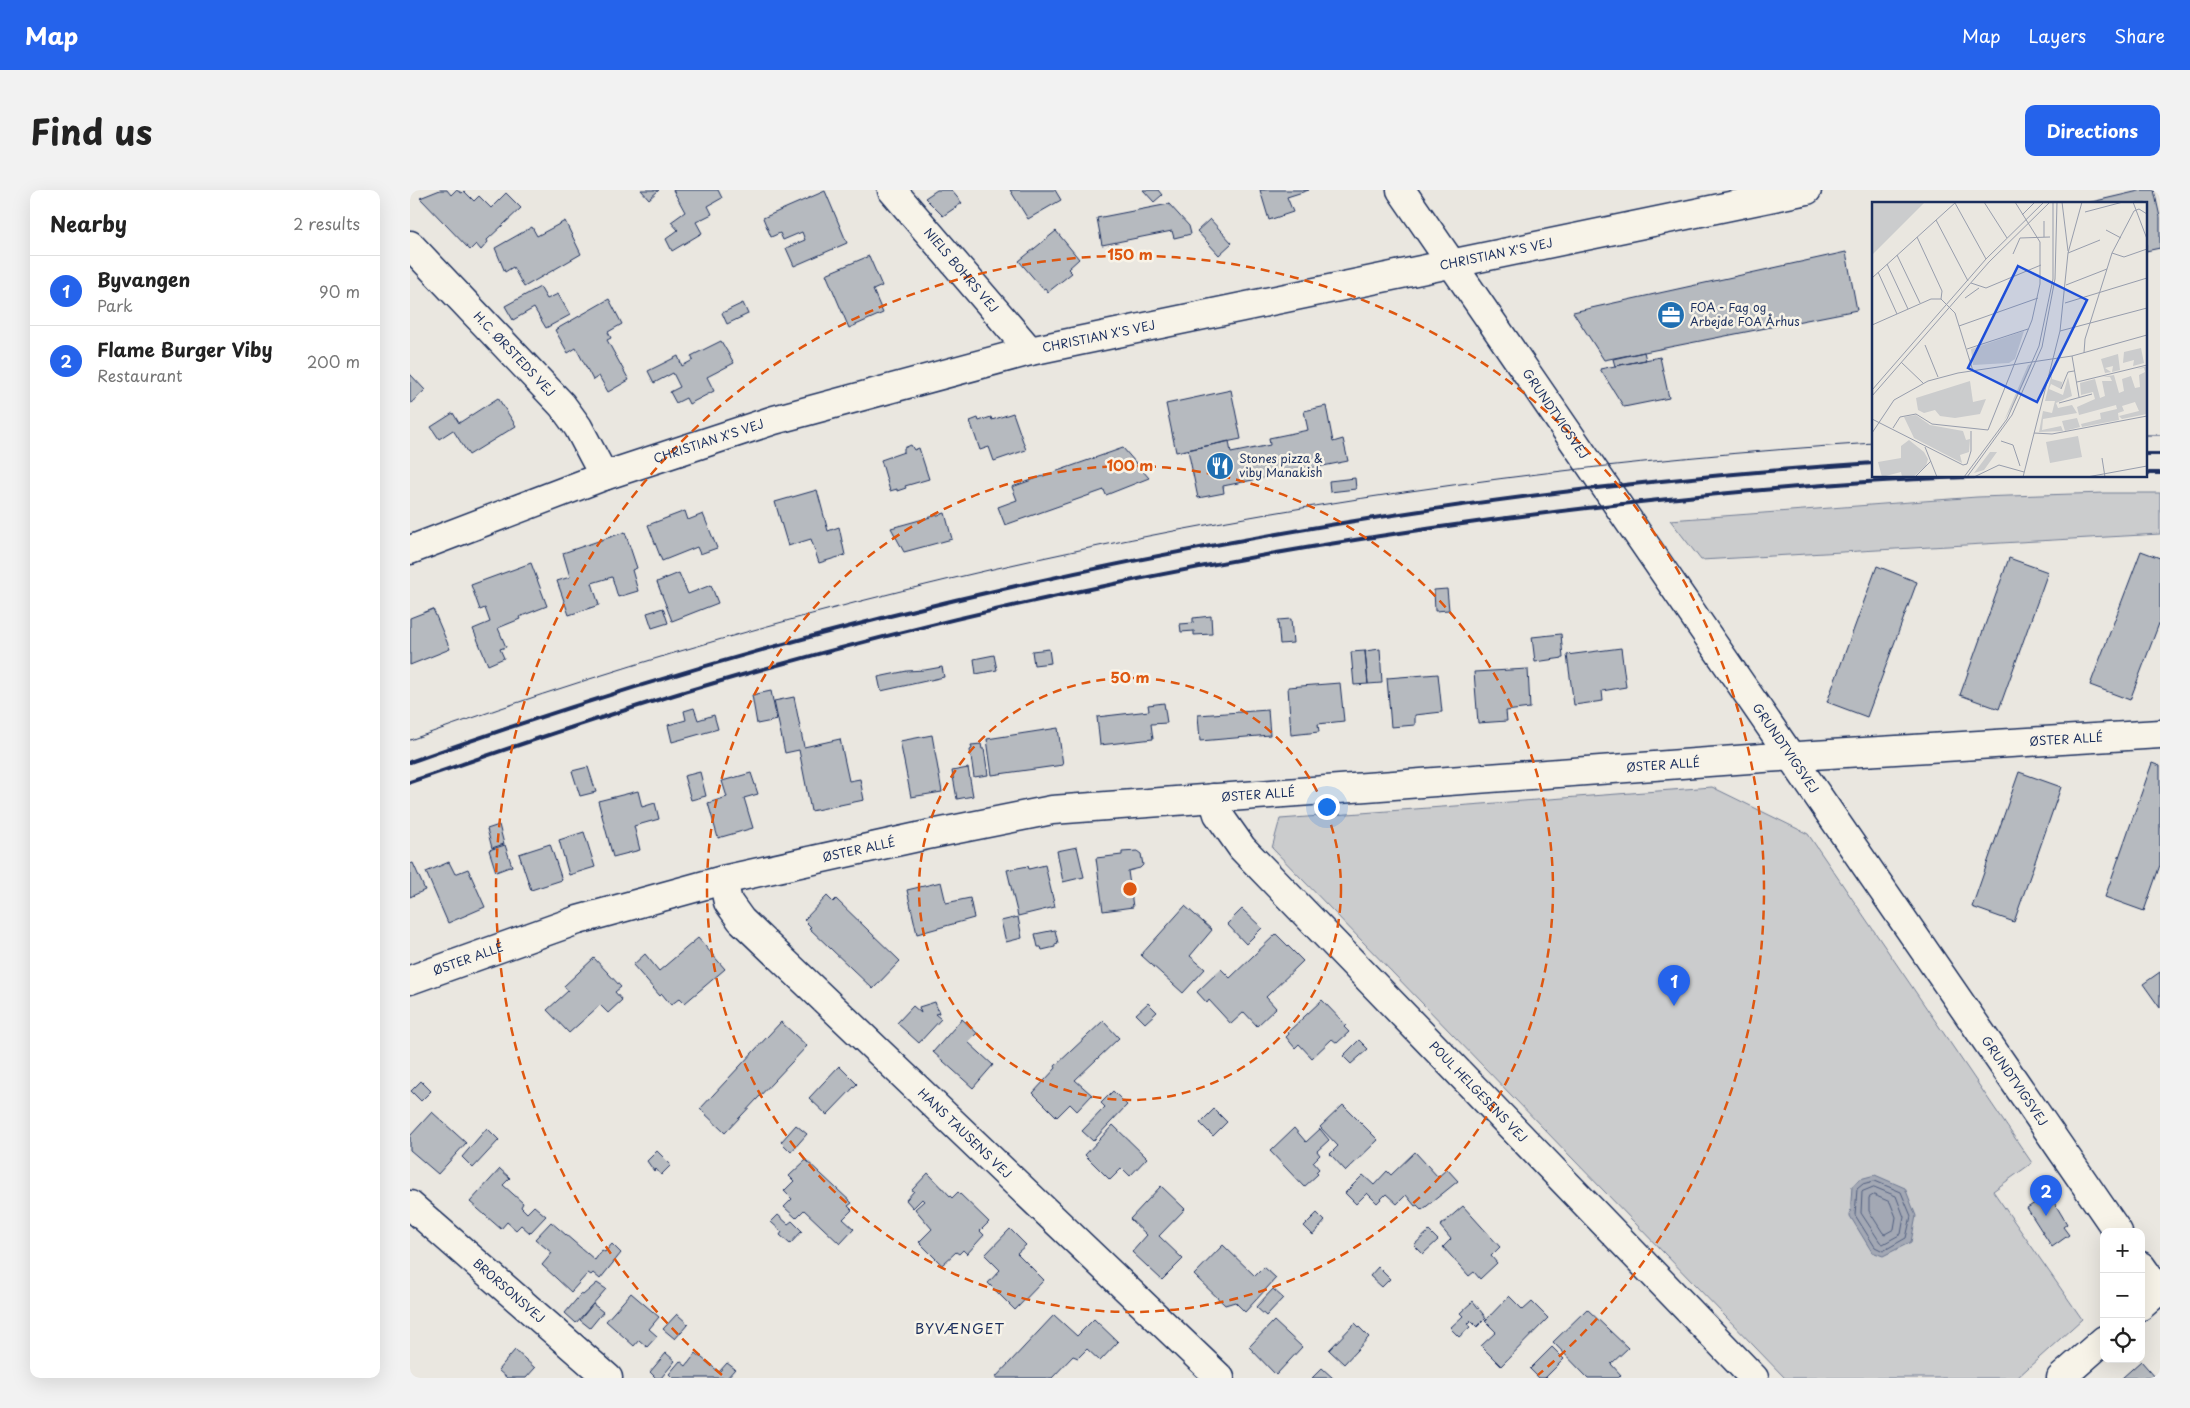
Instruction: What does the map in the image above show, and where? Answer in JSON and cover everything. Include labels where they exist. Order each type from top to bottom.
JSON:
[{"type":"street","name":"NIELS BOHRS VEJ","points":[[892,190],[1030,351]]},
{"type":"street","name":"GRUNDTVIGSVEJ","points":[[1401,190],[2115,1228]]},
{"type":"street","name":"CHRISTIAN X'S VEJ","points":[[410,550],[604,476],[774,420],[1030,351],[1807,190]]},
{"type":"street","name":"H.C. ØRSTEDS VEJ","points":[[410,245],[562,405],[578,427],[604,476]]},
{"type":"street","name":"ØSTER ALLÉ","points":[[410,980],[578,920],[723,880],[927,835],[1052,810],[1789,756],[2160,734]]},
{"type":"street","name":"POUL HELGESENS VEJ","points":[[1212,798],[1218,814],[1242,848],[1754,1378]]},
{"type":"street","name":"HANS TAUSENS VEJ","points":[[723,880],[728,902],[741,920],[1220,1378]]},
{"type":"street","name":"BRORSONSVEJ","points":[[410,1205],[608,1378]]},
{"type":"street","points":[[2144,1273],[2153,1297]]},
{"type":"street","points":[[2061,1378],[2100,1344]]},
{"type":"shaded area","points":[[2160,493],[2160,534],[1701,560],[1670,520],[1977,497]]},
{"type":"shaded area","points":[[1712,787],[1808,834],[2032,1163],[1993,1191],[2082,1319],[2017,1378],[1785,1378],[1272,848],[1280,819]]},
{"type":"water","points":[[1875,1175],[1905,1188],[1916,1216],[1911,1242],[1883,1256],[1872,1252],[1850,1216],[1852,1186],[1860,1179]]},
{"type":"building","points":[[440,190],[447,190],[451,195],[456,190],[462,193],[464,191],[474,201],[479,196],[491,208],[506,193],[521,208],[487,240],[488,242],[481,250],[476,244],[470,250],[420,198]]},
{"type":"building","points":[[641,190],[659,190],[649,199]]},
{"type":"building","points":[[673,190],[718,190],[722,198],[708,206],[712,214],[696,222],[702,233],[672,251],[666,239],[678,230],[671,222],[685,212]]},
{"type":"building","points":[[937,190],[951,190],[962,203],[943,216],[925,198]]},
{"type":"building","points":[[1010,190],[1055,190],[1061,200],[1028,219]]},
{"type":"building","points":[[1143,190],[1158,190],[1162,195],[1154,202]]},
{"type":"building","points":[[1260,190],[1309,190],[1287,197],[1293,212],[1269,220]]},
{"type":"building","points":[[2143,190],[2154,190],[2160,217],[2160,248],[2148,251],[2148,202],[2092,202]]},
{"type":"building","points":[[825,191],[847,243],[794,266],[786,248],[805,240],[802,232],[783,240],[780,233],[771,237],[763,218]]},
{"type":"building","points":[[1169,204],[1189,226],[1191,234],[1174,238],[1172,231],[1102,245],[1097,218]]},
{"type":"building","points":[[1210,219],[1232,243],[1219,255],[1197,231]]},
{"type":"building","points":[[565,221],[581,254],[524,287],[513,267],[505,272],[495,248],[532,227],[537,236]]},
{"type":"building","points":[[1056,231],[1079,259],[1068,269],[1072,273],[1048,292],[1045,288],[1043,289],[1019,261]]},
{"type":"building","points":[[1846,252],[1857,310],[1604,360],[1573,312]]},
{"type":"building","points":[[869,256],[882,286],[873,290],[883,313],[849,328],[826,274]]},
{"type":"building","points":[[540,287],[547,299],[558,294],[570,315],[546,328],[534,308],[513,320],[505,306]]},
{"type":"building","points":[[609,299],[622,324],[608,332],[611,338],[607,340],[629,380],[608,392],[599,376],[593,380],[576,348],[568,353],[555,330]]},
{"type":"building","points":[[743,303],[748,314],[727,324],[722,313]]},
{"type":"building","points":[[721,341],[734,363],[707,377],[714,391],[689,404],[686,398],[676,403],[670,392],[680,387],[673,373],[654,383],[648,371],[678,356],[682,366],[693,360],[691,356]]},
{"type":"building","points":[[1644,352],[1646,360],[1615,366],[1613,359]]},
{"type":"building","points":[[1660,357],[1669,398],[1624,407],[1600,369]]},
{"type":"building","points":[[410,374],[425,390],[410,404]]},
{"type":"building","points":[[1231,390],[1241,439],[1176,452],[1166,404]]},
{"type":"building","points":[[498,398],[516,426],[469,455],[453,430],[439,439],[431,427],[453,413],[459,423]]},
{"type":"building","points":[[1326,406],[1333,442],[1343,439],[1348,461],[1223,486],[1224,493],[1198,498],[1188,450],[1229,441],[1231,453],[1270,445],[1269,438],[1308,430],[1304,411]]},
{"type":"building","points":[[1013,413],[1026,450],[994,461],[989,447],[980,450],[970,421],[978,418],[979,421],[991,417],[992,420]]},
{"type":"building","points":[[911,445],[914,450],[919,448],[929,479],[905,486],[906,488],[897,491],[897,489],[890,491],[881,460],[904,452],[904,448]]},
{"type":"building","points":[[1123,448],[1149,478],[1106,495],[1104,490],[1005,525],[998,507],[1017,500],[1012,487]]},
{"type":"building","points":[[1355,478],[1356,489],[1330,492],[1329,481]]},
{"type":"building","points":[[817,490],[828,531],[839,527],[845,555],[819,563],[811,539],[788,546],[775,502]]},
{"type":"building","points":[[685,511],[688,520],[703,514],[717,548],[700,554],[697,547],[662,561],[648,525]]},
{"type":"building","points":[[945,513],[952,539],[904,552],[891,528]]},
{"type":"building","points":[[625,532],[637,568],[632,570],[638,591],[618,597],[612,577],[592,583],[599,605],[569,615],[557,581],[570,577],[563,553]]},
{"type":"building","points":[[2141,551],[2160,558],[2160,621],[2130,700],[2090,685]]},
{"type":"building","points":[[2009,558],[2048,572],[1999,709],[1960,695]]},
{"type":"building","points":[[531,563],[547,606],[498,628],[506,647],[500,649],[504,658],[488,665],[473,629],[490,622],[485,608],[480,610],[471,585]]},
{"type":"building","points":[[1877,566],[1917,582],[1867,717],[1827,702]]},
{"type":"building","points":[[679,573],[688,594],[711,585],[718,603],[672,621],[657,582]]},
{"type":"building","points":[[1447,589],[1449,610],[1435,611],[1434,590]]},
{"type":"building","points":[[663,608],[668,623],[652,628],[647,613]]},
{"type":"building","points":[[433,609],[450,649],[410,665],[410,618]]},
{"type":"building","points":[[1211,616],[1212,634],[1194,635],[1194,631],[1181,632],[1180,624],[1193,623],[1193,618]]},
{"type":"building","points":[[1291,619],[1293,643],[1280,644],[1278,620]]},
{"type":"building","points":[[1561,634],[1563,658],[1535,662],[1532,637]]},
{"type":"building","points":[[1621,648],[1626,687],[1602,691],[1603,701],[1574,705],[1567,655]]},
{"type":"building","points":[[1049,649],[1051,663],[1034,665],[1032,651]]},
{"type":"building","points":[[1380,649],[1382,683],[1368,684],[1365,651]]},
{"type":"building","points":[[1365,651],[1368,684],[1354,685],[1351,652]]},
{"type":"building","points":[[994,655],[997,670],[976,674],[974,659]]},
{"type":"building","points":[[942,667],[944,677],[881,691],[878,677]]},
{"type":"building","points":[[1528,669],[1530,708],[1506,711],[1507,721],[1478,723],[1474,672]]},
{"type":"building","points":[[1438,674],[1442,712],[1415,715],[1415,725],[1391,727],[1387,678]]},
{"type":"building","points":[[1340,683],[1344,721],[1318,724],[1319,732],[1291,735],[1288,687]]},
{"type":"building","points":[[771,691],[777,720],[757,724],[752,695]]},
{"type":"building","points":[[794,697],[804,747],[840,739],[849,781],[860,779],[864,800],[811,811],[799,750],[785,753],[774,701]]},
{"type":"building","points":[[1164,703],[1167,723],[1151,724],[1153,739],[1100,745],[1097,717],[1149,711],[1148,705]]},
{"type":"building","points":[[694,708],[698,720],[714,715],[718,729],[672,742],[668,725],[686,720],[684,711]]},
{"type":"building","points":[[1268,710],[1270,735],[1200,741],[1198,715]]},
{"type":"building","points":[[1058,728],[1063,765],[992,775],[987,739]]},
{"type":"building","points":[[932,735],[942,792],[911,797],[900,741]]},
{"type":"building","points":[[981,744],[982,749],[984,749],[988,775],[974,777],[971,745]]},
{"type":"building","points":[[2152,763],[2160,766],[2160,865],[2144,911],[2105,897]]},
{"type":"building","points":[[588,767],[596,792],[580,796],[572,771]]},
{"type":"building","points":[[968,768],[973,796],[957,799],[952,771]]},
{"type":"building","points":[[700,772],[706,796],[691,800],[684,776]]},
{"type":"building","points":[[2019,772],[2061,787],[2014,922],[1972,907]]},
{"type":"building","points":[[751,773],[758,794],[744,798],[753,828],[718,838],[708,803],[727,797],[722,781]]},
{"type":"building","points":[[638,791],[642,807],[655,803],[659,819],[634,826],[640,850],[613,857],[598,801]]},
{"type":"building","points":[[499,825],[504,844],[492,848],[487,829]]},
{"type":"building","points":[[584,832],[595,867],[569,875],[559,840]]},
{"type":"building","points":[[550,844],[562,880],[531,890],[519,854]]},
{"type":"building","points":[[505,845],[512,866],[496,872],[489,850]]},
{"type":"building","points":[[1077,847],[1084,877],[1063,882],[1057,851]]},
{"type":"building","points":[[1137,851],[1141,854],[1143,865],[1140,868],[1128,871],[1133,907],[1103,911],[1096,858],[1122,855],[1122,852]]},
{"type":"building","points":[[449,862],[455,874],[468,869],[485,907],[448,923],[426,872]]},
{"type":"building","points":[[413,863],[425,890],[410,897],[410,864]]},
{"type":"building","points":[[1045,865],[1055,907],[1018,916],[1007,870],[1028,866],[1029,869]]},
{"type":"building","points":[[941,882],[946,903],[970,898],[974,918],[917,934],[907,890]]},
{"type":"building","points":[[827,896],[833,902],[836,899],[900,961],[873,989],[809,928],[811,927],[804,920]]},
{"type":"building","points":[[1185,906],[1212,930],[1190,956],[1205,969],[1183,993],[1141,955]]},
{"type":"building","points":[[1242,909],[1262,928],[1246,944],[1227,924]]},
{"type":"building","points":[[1018,917],[1022,938],[1006,942],[1001,921]]},
{"type":"building","points":[[1055,930],[1058,943],[1055,944],[1055,947],[1042,950],[1041,947],[1038,947],[1035,934]]},
{"type":"building","points":[[1276,934],[1303,961],[1266,997],[1276,1008],[1257,1026],[1244,1012],[1231,1024],[1209,1000],[1207,1003],[1197,992],[1221,969],[1230,978]]},
{"type":"building","points":[[698,938],[725,969],[685,1003],[680,998],[671,1005],[662,994],[660,996],[633,965],[645,954],[659,971]]},
{"type":"building","points":[[594,958],[621,987],[615,992],[622,1000],[608,1013],[600,1005],[569,1033],[547,1010],[568,991],[564,986]]},
{"type":"building","points":[[2160,972],[2160,1008],[2143,984]]},
{"type":"building","points":[[1322,1000],[1346,1025],[1344,1027],[1349,1032],[1337,1043],[1332,1039],[1312,1058],[1299,1044],[1295,1048],[1286,1037],[1289,1034],[1288,1032]]},
{"type":"building","points":[[935,1002],[939,1013],[935,1014],[941,1019],[919,1043],[897,1023],[913,1006],[921,1013],[919,1007]]},
{"type":"building","points":[[1148,1003],[1157,1012],[1145,1023],[1136,1014]]},
{"type":"building","points":[[962,1019],[977,1033],[968,1042],[993,1065],[973,1088],[933,1052]]},
{"type":"building","points":[[1103,1021],[1119,1038],[1075,1080],[1092,1095],[1077,1111],[1070,1104],[1057,1117],[1033,1093],[1056,1068],[1055,1066]]},
{"type":"building","points":[[781,1022],[807,1046],[725,1133],[700,1109]]},
{"type":"building","points":[[1359,1040],[1368,1049],[1351,1064],[1343,1056]]},
{"type":"building","points":[[839,1066],[857,1084],[827,1115],[809,1098]]},
{"type":"building","points":[[421,1081],[431,1091],[421,1101],[411,1091]]},
{"type":"building","points":[[1113,1091],[1127,1105],[1093,1141],[1082,1131],[1105,1107],[1101,1103]]},
{"type":"building","points":[[1343,1105],[1378,1140],[1346,1171],[1330,1154],[1338,1146],[1320,1127]]},
{"type":"building","points":[[1214,1109],[1227,1122],[1213,1136],[1200,1123]]},
{"type":"building","points":[[432,1112],[466,1143],[438,1174],[410,1150],[410,1136]]},
{"type":"building","points":[[796,1125],[807,1134],[791,1152],[781,1142]]},
{"type":"building","points":[[1113,1125],[1147,1158],[1130,1176],[1122,1168],[1110,1180],[1085,1155]]},
{"type":"building","points":[[487,1128],[499,1140],[473,1168],[462,1157]]},
{"type":"building","points":[[1294,1128],[1306,1142],[1320,1129],[1329,1140],[1317,1151],[1320,1155],[1313,1162],[1319,1169],[1316,1172],[1318,1174],[1304,1187],[1270,1151]]},
{"type":"building","points":[[657,1151],[671,1165],[661,1175],[656,1169],[654,1171],[647,1161]]},
{"type":"building","points":[[1415,1152],[1438,1177],[1447,1169],[1458,1181],[1422,1210],[1417,1205],[1415,1206],[1406,1195],[1397,1204],[1386,1194],[1377,1203],[1367,1193],[1356,1204],[1345,1193],[1363,1175],[1374,1185],[1387,1171],[1391,1175]]},
{"type":"building","points":[[806,1160],[852,1203],[848,1206],[852,1210],[843,1219],[854,1229],[840,1244],[804,1210],[796,1218],[784,1207],[792,1199],[784,1191],[794,1181],[789,1176]]},
{"type":"building","points":[[500,1169],[510,1178],[503,1185],[523,1203],[521,1207],[527,1213],[534,1206],[546,1216],[530,1233],[521,1225],[516,1230],[507,1222],[501,1229],[470,1202]]},
{"type":"building","points":[[928,1173],[952,1198],[958,1192],[989,1222],[980,1231],[984,1235],[967,1254],[963,1250],[959,1254],[956,1252],[942,1265],[919,1242],[932,1229],[915,1209],[924,1201],[922,1199],[913,1208],[906,1200],[914,1191],[912,1190]]},
{"type":"building","points":[[1161,1186],[1185,1209],[1159,1236],[1183,1259],[1162,1280],[1132,1252],[1147,1235],[1130,1219]]},
{"type":"building","points":[[2049,1194],[2067,1224],[2063,1227],[2069,1235],[2052,1247],[2027,1208]]},
{"type":"building","points":[[1463,1206],[1500,1247],[1491,1256],[1497,1263],[1480,1279],[1474,1272],[1469,1276],[1443,1247],[1451,1239],[1440,1226]]},
{"type":"building","points":[[1317,1213],[1325,1221],[1313,1235],[1304,1226]]},
{"type":"building","points":[[778,1215],[788,1224],[792,1221],[802,1231],[790,1244],[780,1235],[782,1232],[771,1222]]},
{"type":"building","points":[[551,1222],[595,1260],[602,1250],[605,1252],[612,1244],[621,1253],[600,1279],[593,1273],[591,1275],[588,1273],[571,1292],[542,1265],[552,1253],[535,1239]]},
{"type":"building","points":[[1010,1229],[1026,1245],[1017,1253],[1044,1280],[1015,1310],[988,1283],[1000,1270],[985,1255]]},
{"type":"building","points":[[1429,1231],[1438,1240],[1423,1254],[1414,1245]]},
{"type":"building","points":[[1223,1245],[1255,1276],[1264,1267],[1276,1278],[1245,1312],[1235,1302],[1225,1305],[1194,1275]]},
{"type":"building","points":[[1378,1267],[1390,1279],[1382,1287],[1370,1276]]},
{"type":"building","points":[[597,1283],[606,1289],[576,1323],[565,1313],[581,1294],[583,1295]]},
{"type":"building","points":[[1273,1289],[1283,1298],[1266,1316],[1256,1307]]},
{"type":"building","points":[[631,1293],[659,1317],[649,1329],[657,1336],[647,1347],[639,1340],[634,1346],[606,1321]]},
{"type":"building","points":[[1509,1296],[1523,1310],[1532,1302],[1548,1318],[1501,1366],[1481,1346],[1496,1332],[1485,1321]]},
{"type":"building","points":[[1473,1301],[1486,1318],[1477,1327],[1471,1321],[1468,1324],[1470,1327],[1459,1337],[1450,1328],[1463,1316],[1460,1313]]},
{"type":"building","points":[[593,1304],[603,1312],[590,1328],[580,1320]]},
{"type":"building","points":[[1587,1309],[1628,1348],[1611,1364],[1621,1375],[1618,1378],[1588,1378],[1553,1342]]},
{"type":"building","points":[[677,1314],[688,1324],[675,1339],[663,1329]]},
{"type":"building","points":[[1054,1315],[1077,1336],[1094,1319],[1118,1342],[1100,1361],[1087,1349],[1078,1358],[1073,1356],[1052,1378],[995,1378]]},
{"type":"building","points":[[1274,1321],[1302,1347],[1276,1375],[1249,1347]]},
{"type":"building","points":[[1355,1323],[1369,1337],[1344,1364],[1329,1350]]},
{"type":"building","points":[[1552,1347],[1564,1359],[1545,1378],[1539,1378],[1530,1369]]},
{"type":"building","points":[[515,1350],[535,1368],[526,1378],[507,1378],[498,1370]]},
{"type":"building","points":[[666,1353],[675,1361],[661,1378],[656,1378],[650,1372]]},
{"type":"building","points":[[696,1353],[719,1372],[727,1363],[735,1369],[727,1378],[673,1378],[669,1374],[680,1361],[686,1366]]},
{"type":"building","points":[[2139,1363],[2143,1363],[2156,1378],[2122,1378]]},
{"type":"building","points":[[1322,1368],[1333,1378],[1312,1378]]},
{"type":"tram line","points":[[2148,435],[2160,435]]},
{"type":"tram line","points":[[410,740],[587,680],[767,626],[948,579],[1131,539],[1315,506],[1501,479],[1687,458],[1872,443]]},
{"type":"railway","points":[[2148,454],[2160,454]]},
{"type":"railway","points":[[410,762],[588,702],[767,649],[948,602],[1131,562],[1315,528],[1501,500],[1687,478],[1872,463]]},
{"type":"railway","points":[[2148,473],[2160,473]]},
{"type":"railway","points":[[410,782],[653,701],[828,651],[1016,605],[1205,566],[1300,549],[1491,520],[1742,492],[1931,478]]},
{"type":"place","name":"FOA - Fag og Arbejde FOA Århus","points":[[1671,315]]},
{"type":"place","name":"Stones pizza & viby Manakish","points":[[1220,466]]},
{"type":"place","name":"Byvangen","points":[[1674,1006]]},
{"type":"place","name":"Flame Burger Viby","points":[[2046,1216]]},
{"type":"district","name":"BYVÆNGET","points":[[960,1329]]}]
